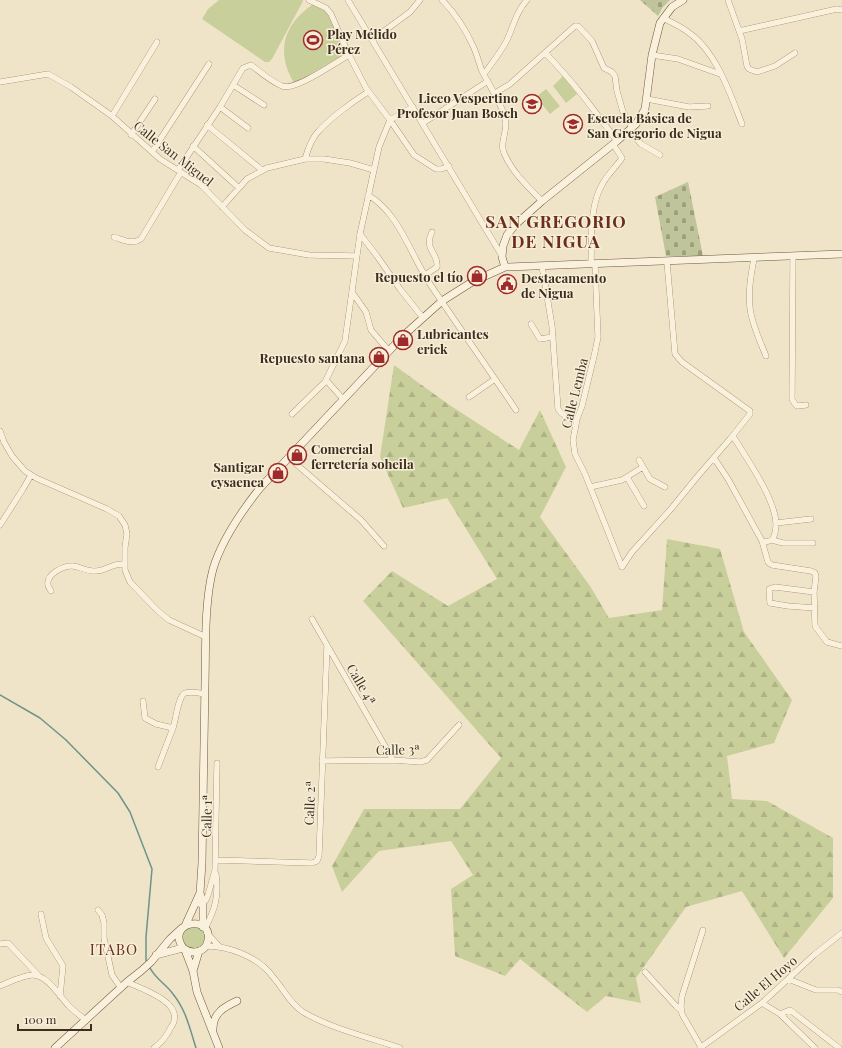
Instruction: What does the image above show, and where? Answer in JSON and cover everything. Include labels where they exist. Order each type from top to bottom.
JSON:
[{"type":"street","points":[[309,0],[326,8],[331,14],[349,55],[368,92],[390,120],[414,155],[436,169],[449,166]]},
{"type":"street","points":[[348,0],[423,122],[502,256],[505,267]]},
{"type":"street","points":[[372,40],[410,12],[420,0]]},
{"type":"street","points":[[442,0],[461,23],[484,74],[495,93],[507,125],[503,143],[504,152],[520,178],[542,201]]},
{"type":"street","points":[[484,74],[507,39],[513,23],[527,0]]},
{"type":"street","points":[[502,256],[503,246],[507,235],[516,224],[636,124],[645,109],[652,55],[660,23],[672,7],[683,0]]},
{"type":"street","points":[[728,0],[744,45],[747,66],[752,71],[757,72],[775,66],[795,53]]},
{"type":"street","points":[[739,31],[837,9],[842,10]]},
{"type":"street","points":[[663,18],[696,38],[715,63],[742,124]]},
{"type":"street","points":[[495,93],[510,84],[575,26],[578,26],[592,41],[604,68],[612,72],[615,76],[617,91],[630,129],[641,144],[660,155]]},
{"type":"street","points":[[112,116],[157,42]]},
{"type":"street","points":[[545,53],[562,70],[582,94],[615,142]]},
{"type":"street","points":[[114,237],[129,242],[134,242],[141,238],[194,146],[243,68],[251,65],[282,86],[288,88],[300,84],[349,55]]},
{"type":"street","points":[[652,55],[678,59],[720,74]]},
{"type":"street","points":[[152,152],[209,64]]},
{"type":"street","name":"Calle San Miguel","points":[[0,82],[48,74],[71,87],[112,116],[131,135],[160,159],[201,185],[245,230],[269,248],[309,255],[356,256]]},
{"type":"street","points":[[423,122],[488,81]]},
{"type":"street","points":[[233,85],[264,105]]},
{"type":"street","points":[[305,159],[309,146],[316,134],[368,92]]},
{"type":"street","points":[[131,135],[155,99]]},
{"type":"street","points":[[647,99],[689,107],[708,106]]},
{"type":"street","points":[[220,106],[248,128]]},
{"type":"street","points":[[292,414],[326,380],[345,341],[356,256],[379,147],[390,120],[413,106]]},
{"type":"street","points":[[207,125],[262,170]]},
{"type":"street","name":"Calle Lemba","points":[[615,142],[622,158],[603,182],[593,210],[593,264],[598,337],[596,352],[582,406],[577,419],[573,440],[575,454],[622,567],[632,552],[671,510],[714,458]]},
{"type":"street","points":[[194,146],[239,188]]},
{"type":"street","points":[[222,207],[247,179],[267,168],[305,159],[324,159],[350,162],[374,170]]},
{"type":"street","points":[[368,195],[386,208],[425,275],[516,410]]},
{"type":"street","points":[[425,275],[437,267],[438,262],[430,246],[429,239],[432,232]]},
{"type":"street","points":[[360,234],[423,318]]},
{"type":"street","points":[[218,1048],[213,1031],[197,992],[193,971],[184,949],[180,944],[179,938],[180,933],[194,908],[200,893],[202,863],[206,637],[209,588],[214,568],[225,540],[250,500],[342,399],[388,351],[423,318],[442,301],[472,282],[505,267],[667,262],[842,254]]},
{"type":"street","points":[[793,256],[792,399],[797,406],[806,405]]},
{"type":"street","points":[[754,258],[750,289],[750,309],[766,356]]},
{"type":"street","points":[[667,262],[675,354],[682,362],[750,410],[750,414],[714,458],[728,479],[762,541],[768,562],[772,565],[811,571],[815,573],[815,626],[827,642],[842,646]]},
{"type":"street","points":[[542,266],[553,337],[558,409],[569,419],[577,419]]},
{"type":"street","points":[[352,292],[366,312],[371,330],[388,351]]},
{"type":"street","points":[[531,324],[540,339],[553,337]]},
{"type":"street","points":[[469,397],[495,379]]},
{"type":"street","points":[[326,380],[342,399]]},
{"type":"street","points":[[0,431],[12,456],[24,471],[119,516],[125,525],[127,534],[125,548],[125,570],[130,582],[158,611],[169,620],[206,637]]},
{"type":"street","points":[[733,436],[766,491],[776,523],[776,532],[772,540]]},
{"type":"street","points":[[288,457],[356,516],[384,546]]},
{"type":"street","points":[[639,460],[650,479],[665,487]]},
{"type":"street","points":[[590,487],[622,480],[643,467]]},
{"type":"street","points":[[0,525],[31,475]]},
{"type":"street","points":[[627,477],[644,506]]},
{"type":"street","points":[[776,523],[811,519]]},
{"type":"street","points":[[762,541],[766,542],[772,540],[783,543],[813,544]]},
{"type":"street","points":[[50,591],[48,584],[49,578],[68,566],[96,572],[113,565],[125,564]]},
{"type":"street","points":[[814,592],[775,587],[770,589],[770,603],[814,608]]},
{"type":"street","name":"Calle 4ª","points":[[312,619],[393,760]]},
{"type":"street","name":"Calle 2ª","points":[[216,860],[312,863],[318,861],[327,645]]},
{"type":"street","points":[[158,767],[173,728],[180,698],[187,692],[205,694]]},
{"type":"street","points":[[143,701],[145,718],[156,724],[173,728]]},
{"type":"street","name":"Calle 3ª","points":[[322,761],[393,760],[420,762],[426,760],[459,725]]},
{"type":"street","name":"Calle 1ª","points":[[203,902],[208,895],[215,870],[217,763]]},
{"type":"street","name":"Calle 1ª","points":[[205,930],[217,901],[215,870]]},
{"type":"street","points":[[200,893],[203,902],[205,930],[208,940],[206,946]]},
{"type":"street","points":[[194,908],[203,902]]},
{"type":"street","points":[[98,910],[102,915],[104,923],[104,938],[112,975],[121,988]]},
{"type":"street","points":[[41,914],[46,938],[63,966],[60,996]]},
{"type":"street","points":[[55,1048],[151,962],[170,939],[184,927],[192,923],[196,924],[205,930],[218,946]]},
{"type":"street","points":[[681,1010],[682,996],[703,930]]},
{"type":"street","name":"Calle El Hoyo","points":[[701,1047],[762,1002],[814,955],[842,933]]},
{"type":"street","points":[[0,944],[8,943],[11,945],[18,955],[39,976],[50,984],[69,1006],[86,1020]]},
{"type":"street","points":[[156,955],[184,949],[189,952],[199,951],[206,946],[218,946],[253,959],[261,964],[273,976],[296,1007],[303,1012],[325,1022],[400,1048]]},
{"type":"street","points":[[193,971],[199,951]]},
{"type":"street","points":[[645,972],[681,1010],[701,1047]]},
{"type":"street","points":[[0,986],[32,975],[39,976]]},
{"type":"street","points":[[788,979],[816,990],[838,990],[842,992]]},
{"type":"street","points":[[127,982],[164,1000],[174,1012],[175,1020],[168,1033],[160,1044],[154,1048]]},
{"type":"street","points":[[213,1031],[213,1023],[221,1009],[237,1001]]},
{"type":"street","points":[[762,1002],[780,1014],[815,1048]]},
{"type":"street","points":[[780,1014],[790,1010],[839,1048]]},
{"type":"green space","points":[[219,0],[303,1],[272,59],[269,62],[265,62],[202,19],[208,9]]},
{"type":"green space","points":[[640,0],[670,0],[663,7],[658,16]]},
{"type":"green space","name":"Play Mélido Pérez","points":[[315,3],[329,14],[344,50],[342,56],[294,83],[288,71],[285,60],[284,49],[286,38],[296,19]]},
{"type":"green space","points":[[563,76],[577,94],[566,103],[553,86]]},
{"type":"green space","points":[[546,89],[560,106],[550,114],[536,97]]},
{"type":"green space","points":[[688,182],[703,256],[666,256],[655,197]]},
{"type":"green space","points":[[394,365],[448,404],[519,450],[540,410],[566,467],[540,517],[590,586],[609,618],[662,610],[667,539],[720,549],[744,632],[792,700],[774,743],[727,756],[732,799],[767,801],[833,838],[833,898],[784,958],[742,891],[686,907],[636,978],[641,1003],[606,996],[587,1012],[520,959],[505,976],[455,956],[451,889],[473,875],[451,841],[379,851],[342,892],[332,866],[364,809],[460,809],[501,758],[363,601],[392,571],[448,606],[497,579],[447,498],[403,508],[380,457]]},
{"type":"green space","points":[[194,925],[204,930],[206,942],[197,950],[185,947],[181,935],[183,931]]},
{"type":"waterway","points":[[0,695],[40,718],[66,740],[118,793],[130,812],[152,869],[146,937],[147,963]]},
{"type":"waterway","points":[[149,966],[154,974],[170,990],[177,1000],[187,1020],[196,1048]]},
{"type":"place","name":"Play Mélido Pérez","points":[[313,40]]},
{"type":"place","name":"Liceo Vespertino Profesor Juan Bosch","points":[[532,104]]},
{"type":"place","name":"Escuela Básica de San Gregorio de Nigua","points":[[573,124]]},
{"type":"place","name":"Repuesto el tío","points":[[477,276]]},
{"type":"place","name":"Destacamento de Nigua","points":[[507,284]]},
{"type":"place","name":"Lubricantes erick","points":[[403,340]]},
{"type":"place","name":"Repuesto santana","points":[[379,357]]},
{"type":"place","name":"Comercial ferretería soheila","points":[[297,455]]},
{"type":"place","name":"Santigar cysaenca","points":[[278,473]]},
{"type":"district","name":"SAN GREGORIO DE NIGUA","points":[[556,231]]},
{"type":"district","name":"ITABO","points":[[114,949]]}]
